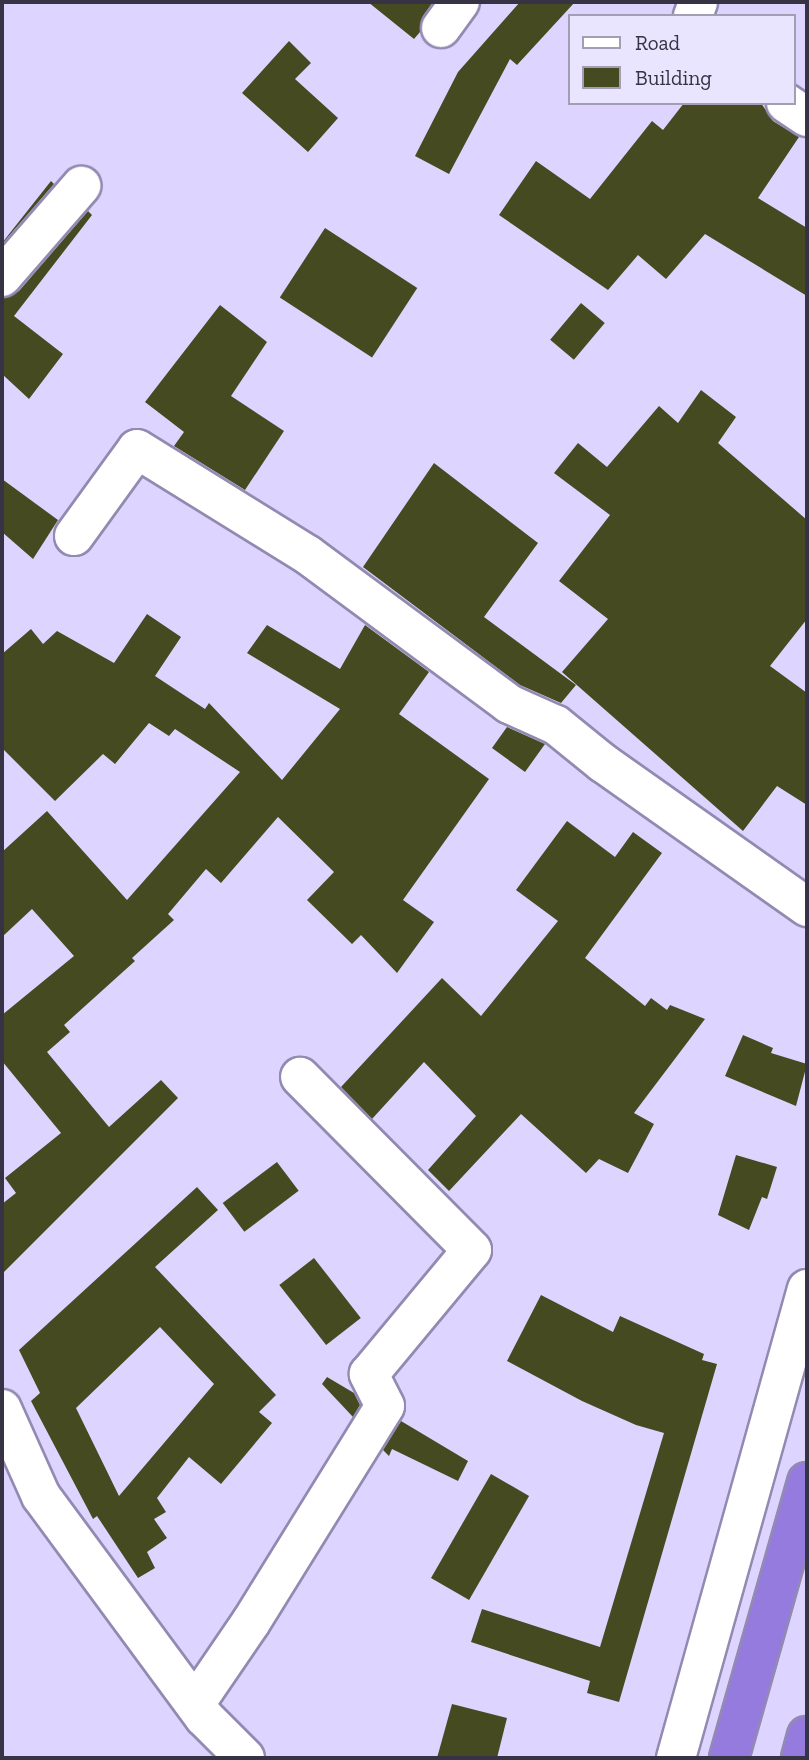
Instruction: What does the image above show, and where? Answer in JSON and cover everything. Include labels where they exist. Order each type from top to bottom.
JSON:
[{"type":"highway","points":[[729,1758],[807,1482]]},
{"type":"highway","points":[[801,1758],[807,1736]]},
{"type":"street","points":[[789,105],[807,117]]},
{"type":"street","points":[[2,277],[81,186]]},
{"type":"street","points":[[74,536],[137,449],[308,555],[509,704],[555,725],[603,763],[807,907]]},
{"type":"street","points":[[206,1730],[251,1622],[386,1406],[369,1374],[472,1250],[300,1077]]},
{"type":"street","points":[[676,1758],[807,1289]]},
{"type":"street","points":[[2,1409],[41,1496],[206,1730],[244,1758]]},
{"type":"building","points":[[368,2],[433,2],[423,16],[420,32],[414,39]]},
{"type":"building","points":[[520,2],[575,2],[517,65],[510,59],[449,174],[415,156],[458,72]]},
{"type":"building","points":[[289,41],[311,63],[295,79],[338,118],[308,152],[242,93]]},
{"type":"building","points":[[682,105],[762,105],[773,121],[799,137],[758,198],[807,228],[807,296],[705,234],[666,279],[638,255],[608,290],[499,215],[536,161],[590,199],[652,121],[663,130]]},
{"type":"building","points":[[51,181],[54,184],[2,244],[2,243]]},
{"type":"building","points":[[88,211],[92,215],[14,316],[63,354],[29,399],[2,374],[2,298],[19,291]]},
{"type":"building","points":[[325,228],[417,288],[372,358],[280,298]]},
{"type":"building","points":[[581,303],[605,323],[574,360],[550,340]]},
{"type":"building","points":[[220,305],[267,342],[231,396],[284,431],[245,490],[174,446],[184,432],[145,402]]},
{"type":"building","points":[[701,390],[736,417],[718,443],[807,520],[807,619],[770,666],[807,693],[807,805],[777,786],[743,831],[562,672],[608,619],[559,581],[610,515],[554,473],[578,443],[607,467],[659,406],[678,423]]},
{"type":"building","points":[[434,463],[538,543],[484,617],[576,685],[561,703],[520,685],[363,567]]},
{"type":"building","points":[[2,479],[58,520],[33,559],[2,532]]},
{"type":"building","points":[[147,614],[181,637],[155,676],[205,709],[209,703],[282,780],[340,709],[247,653],[267,625],[340,669],[365,625],[429,672],[399,714],[489,779],[403,900],[434,922],[397,973],[361,935],[352,944],[307,900],[334,872],[278,817],[221,883],[206,869],[168,914],[174,920],[132,958],[135,961],[64,1025],[70,1032],[47,1052],[109,1127],[161,1080],[178,1098],[2,1274],[2,1204],[16,1193],[5,1178],[61,1133],[2,1061],[2,1015],[74,956],[32,909],[2,937],[2,852],[47,811],[127,900],[240,772],[175,729],[169,736],[149,723],[115,764],[103,754],[55,801],[2,748],[2,654],[31,629],[43,644],[57,631],[114,663]]},
{"type":"building","points":[[507,727],[545,744],[525,772],[492,748]]},
{"type":"building","points":[[567,821],[615,857],[633,832],[662,853],[585,958],[645,1006],[651,998],[667,1010],[670,1005],[705,1019],[634,1113],[654,1124],[628,1173],[599,1159],[586,1173],[521,1114],[449,1191],[428,1170],[476,1116],[424,1062],[372,1119],[341,1087],[442,978],[481,1016],[558,921],[516,890]]},
{"type":"building","points":[[743,1035],[773,1048],[771,1053],[807,1064],[796,1106],[725,1076]]},
{"type":"building","points":[[736,1155],[777,1167],[767,1199],[762,1197],[749,1230],[718,1215]]},
{"type":"building","points":[[277,1162],[299,1191],[244,1232],[223,1203]]},
{"type":"building","points":[[197,1187],[218,1210],[155,1267],[276,1395],[259,1412],[272,1423],[221,1484],[189,1457],[157,1498],[166,1512],[154,1519],[167,1538],[147,1552],[155,1568],[138,1578],[97,1516],[93,1519],[31,1401],[40,1393],[19,1350]],"holes":[[[160,1327],[214,1384],[119,1496],[76,1408]]]},
{"type":"building","points":[[314,1258],[361,1318],[326,1345],[279,1285]]},
{"type":"building","points":[[541,1295],[613,1332],[620,1316],[704,1354],[702,1360],[717,1364],[619,1702],[587,1693],[590,1681],[471,1642],[482,1609],[600,1647],[664,1433],[636,1425],[582,1401],[507,1361]]},
{"type":"building","points":[[327,1377],[354,1393],[360,1405],[353,1417],[322,1384]]},
{"type":"building","points":[[401,1421],[468,1461],[458,1481],[392,1449],[389,1456],[383,1450]]},
{"type":"building","points":[[491,1474],[529,1496],[469,1600],[431,1578]]},
{"type":"building","points":[[452,1704],[507,1718],[497,1758],[437,1758]]}]
